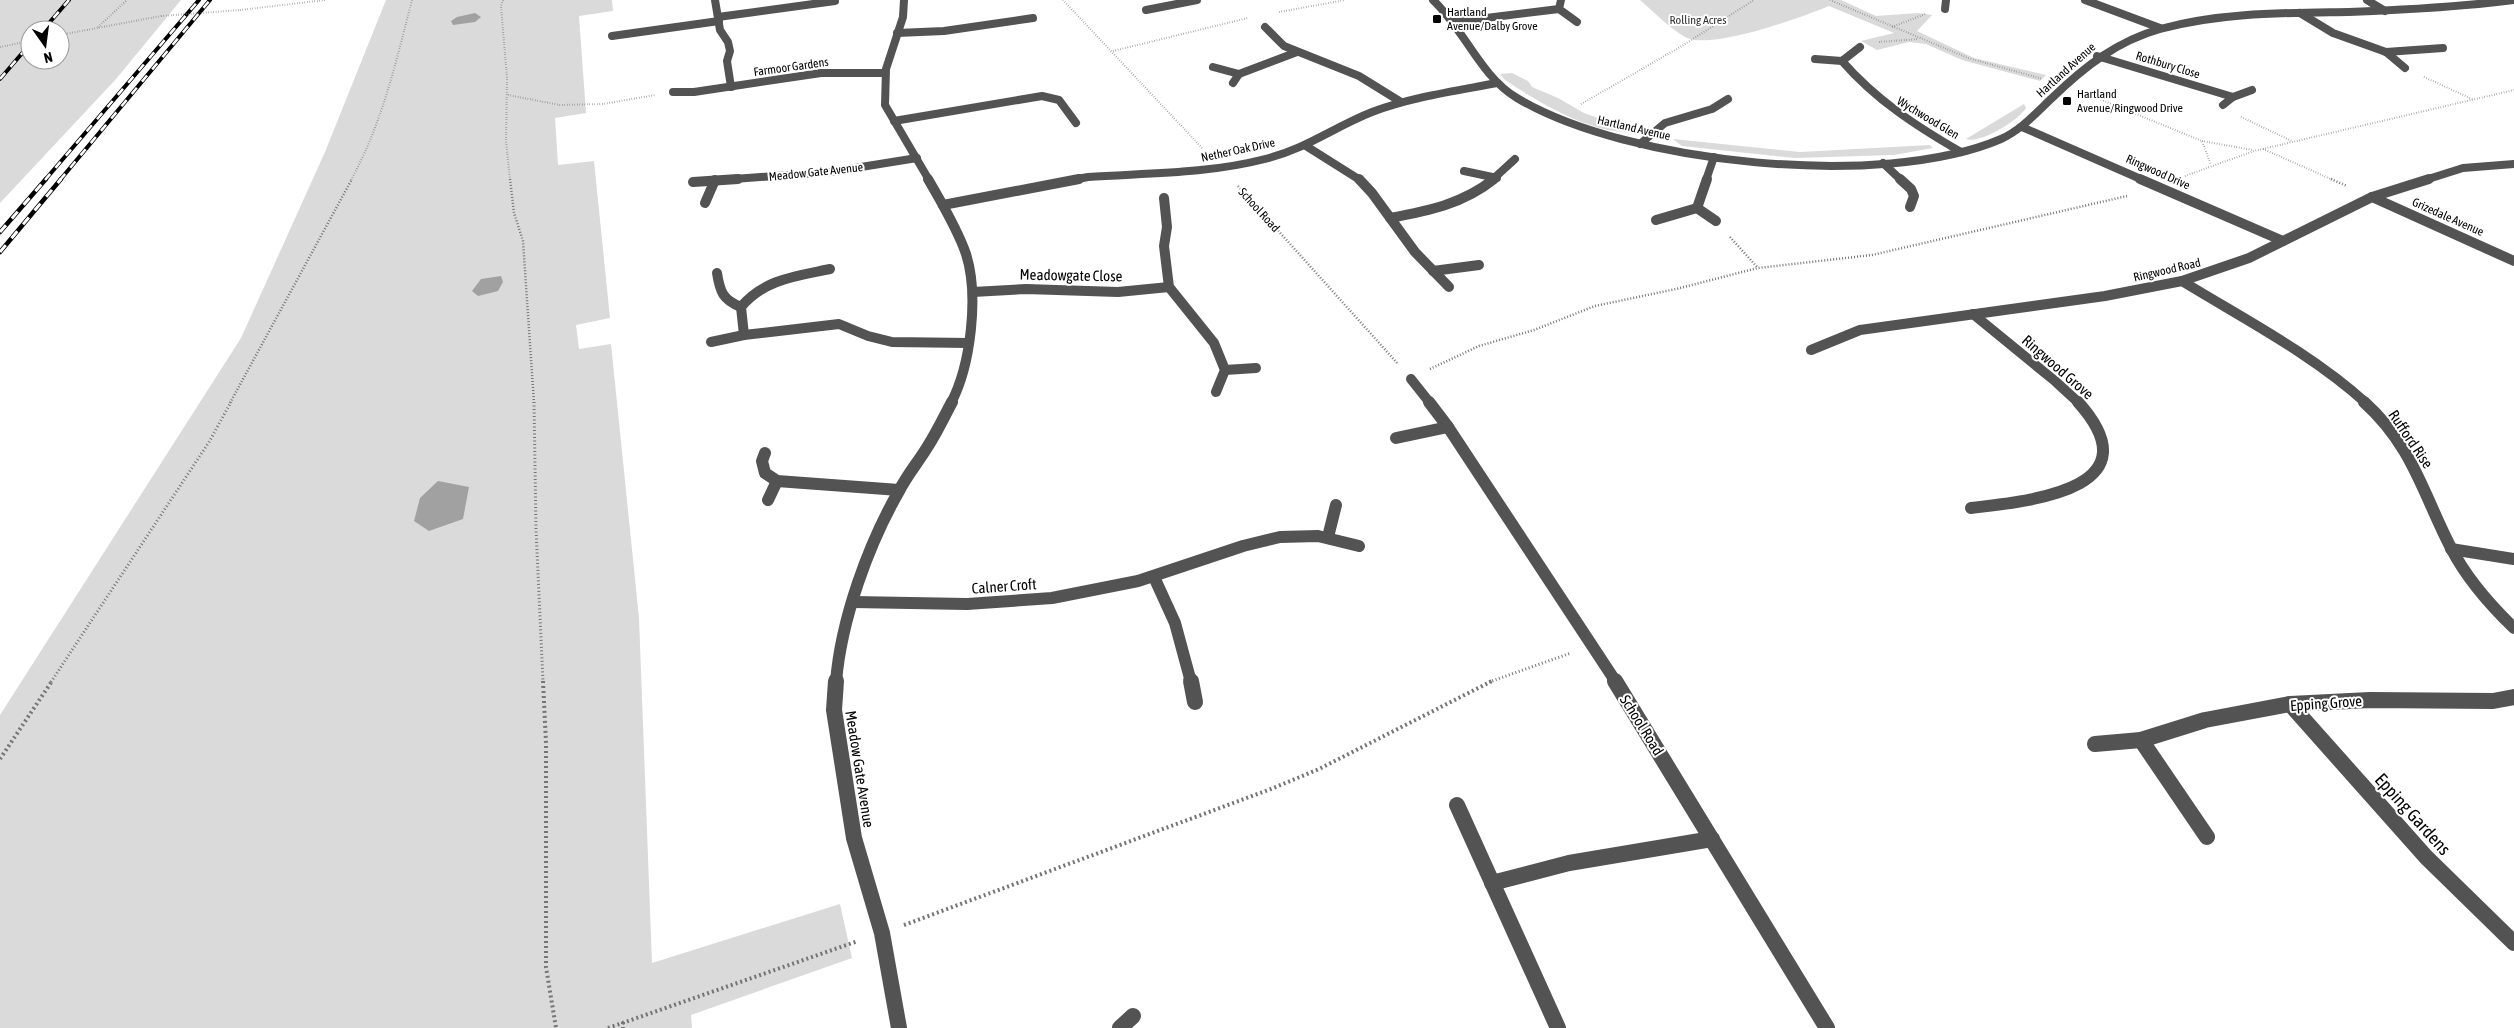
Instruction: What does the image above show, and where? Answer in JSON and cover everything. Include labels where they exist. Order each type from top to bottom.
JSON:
[{"type":"street","points":[[715,0],[719,19],[730,51],[727,61],[730,87]]},
{"type":"street","name":"Meadow Gate Avenue","points":[[899,1028],[882,934],[854,838],[834,710],[838,657],[853,602],[875,539],[899,490],[929,445],[957,392],[969,343],[973,292],[966,254],[944,205],[885,105],[882,89],[897,32],[906,13],[904,0]]},
{"type":"street","points":[[1146,10],[1198,0]]},
{"type":"street","name":"Hartland Avenue","points":[[1433,0],[1454,22],[1476,57],[1497,83],[1515,98],[1556,119],[1593,132],[1640,144],[1714,158],[1798,165],[1883,163],[1961,152],[2001,139],[2022,127],[2097,56],[2136,36],[2160,28],[2217,18],[2444,8],[2514,0]]},
{"type":"street","points":[[1560,9],[1561,0]]},
{"type":"street","points":[[1945,10],[1946,0]]},
{"type":"street","points":[[2086,0],[2160,28]]},
{"type":"street","points":[[2367,0],[2385,11]]},
{"type":"street","points":[[612,36],[835,1]]},
{"type":"street","points":[[1454,22],[1560,9],[1577,22]]},
{"type":"street","points":[[2300,13],[2333,33],[2386,52],[2405,68]]},
{"type":"street","points":[[897,32],[944,31],[1033,18]]},
{"type":"street","points":[[1003,22],[1010,32]]},
{"type":"street","points":[[1265,27],[1284,46],[1359,76],[1401,102]]},
{"type":"street","points":[[1815,59],[1842,61],[1860,47]]},
{"type":"street","points":[[2386,52],[2443,48]]},
{"type":"street","points":[[1233,83],[1239,74],[1297,52]]},
{"type":"street","name":"Rothbury Close","points":[[2097,56],[2233,97]]},
{"type":"street","name":"Wychwood Glen","points":[[1842,61],[1861,84],[1883,105],[1961,152]]},
{"type":"street","points":[[1213,67],[1239,74]]},
{"type":"street","name":"Farmoor Gardens","points":[[673,92],[694,92],[821,73],[885,73]]},
{"type":"street","name":"Nether Oak Drive","points":[[944,205],[1088,177],[1222,169],[1266,159],[1306,146],[1370,113],[1401,102],[1497,83]]},
{"type":"street","points":[[2223,105],[2233,97],[2252,90]]},
{"type":"street","points":[[894,121],[1042,96],[1054,96],[1060,99],[1076,123]]},
{"type":"street","points":[[1640,144],[1665,123],[1712,109],[1728,99]]},
{"type":"street","name":"Ringwood Drive","points":[[2022,127],[2160,186],[2283,242]]},
{"type":"street","points":[[1306,146],[1358,178],[1372,193],[1415,252],[1449,288]]},
{"type":"street","name":"Meadow Gate Avenue","points":[[692,182],[830,172],[917,158]]},
{"type":"street","points":[[1697,208],[1714,158]]},
{"type":"street","points":[[1390,218],[1459,203],[1477,194],[1497,178],[1515,159]]},
{"type":"street","points":[[1883,163],[1911,189],[1914,196],[1910,206]]},
{"type":"street","name":"Ringwood Road","points":[[1811,350],[1860,330],[1905,322],[2105,296],[2182,280],[2249,258],[2372,197],[2463,168],[2514,164]]},
{"type":"street","points":[[1464,171],[1497,178]]},
{"type":"street","points":[[705,203],[716,180]]},
{"type":"street","name":"Grizedale Avenue","points":[[2372,197],[2514,261]]},
{"type":"street","points":[[1164,198],[1167,228],[1164,246],[1169,287],[1214,343],[1225,370],[1216,392]]},
{"type":"street","points":[[1656,220],[1697,208]]},
{"type":"street","points":[[1697,208],[1716,221]]},
{"type":"street","points":[[1433,271],[1479,265]]},
{"type":"street","points":[[744,335],[741,307],[757,290],[771,282],[830,269]]},
{"type":"street","points":[[717,273],[720,293],[726,302],[741,307]]},
{"type":"street","name":"Rufford Rise","points":[[2182,280],[2300,354],[2351,390],[2372,409],[2389,428],[2414,465],[2451,549],[2482,596],[2514,628]]},
{"type":"street","name":"Meadowgate Close","points":[[973,292],[1026,289],[1118,292],[1169,287]]},
{"type":"street","name":"Ringwood Grove","points":[[1971,508],[2052,495],[2078,486],[2096,470],[2104,452],[2100,431],[2086,409],[2061,384],[1973,314]]},
{"type":"street","points":[[711,342],[744,335],[839,324],[868,336],[892,342],[969,343]]},
{"type":"street","points":[[1225,370],[1256,368]]},
{"type":"street","name":"School Road","points":[[1411,379],[1448,427],[1593,645],[1827,1028]]},
{"type":"street","points":[[1396,438],[1448,427]]},
{"type":"street","points":[[766,453],[762,461],[765,473],[777,480],[899,490]]},
{"type":"street","points":[[768,500],[777,480]]},
{"type":"street","points":[[1328,537],[1336,505]]},
{"type":"street","name":"Calner Croft","points":[[853,602],[963,606],[1019,604],[1082,594],[1154,576],[1234,549],[1292,535],[1328,537],[1359,546]]},
{"type":"street","points":[[2451,549],[2514,559]]},
{"type":"street","points":[[1154,576],[1174,615],[1187,658],[1195,702]]},
{"type":"street","name":"Epping Grove","points":[[2096,744],[2141,740],[2205,720],[2290,704],[2370,700],[2493,701],[2514,697]]},
{"type":"street","name":"Epping Gardens","points":[[2290,704],[2421,854],[2464,898],[2514,943]]},
{"type":"street","points":[[2141,740],[2207,837]]},
{"type":"street","points":[[1457,805],[1558,1028]]},
{"type":"street","points":[[1492,883],[1569,863],[1712,839]]},
{"type":"street","points":[[1120,1028],[1133,1016]]},
{"type":"path","points":[[98,28],[127,0]]},
{"type":"path","points":[[70,33],[162,16],[240,10],[325,0]]},
{"type":"path","points":[[0,759],[209,442],[358,168],[367,151],[390,86],[412,0]]},
{"type":"path","points":[[503,0],[501,6],[508,95],[506,141],[514,213],[523,241],[534,374],[536,529],[546,743],[546,967],[556,1028]]},
{"type":"path","name":"School Road","points":[[1063,0],[1222,169],[1411,379]]},
{"type":"path","points":[[1276,12],[1344,0]]},
{"type":"path","points":[[1556,119],[1685,44],[1754,0]]},
{"type":"path","points":[[1830,0],[1986,64],[2065,85],[2202,141],[2254,151]]},
{"type":"path","points":[[1892,27],[1931,11],[1945,10]]},
{"type":"path","points":[[1113,51],[1176,34],[1248,18]]},
{"type":"path","points":[[1860,47],[1890,40],[1921,38]]},
{"type":"path","points":[[0,47],[20,43]]},
{"type":"path","points":[[2405,68],[2472,99]]},
{"type":"path","points":[[1411,379],[1479,346],[1534,330],[1596,306],[1676,289],[1758,268],[1872,255],[2104,202],[2160,186],[2211,165],[2263,148],[2514,90]]},
{"type":"path","points":[[508,95],[560,105],[603,104],[673,92]]},
{"type":"path","points":[[2223,105],[2224,109],[2294,142]]},
{"type":"path","points":[[2202,141],[2211,165]]},
{"type":"path","points":[[2263,148],[2372,197]]},
{"type":"path","points":[[1716,221],[1758,268]]},
{"type":"path","points":[[608,1028],[623,1025],[882,934],[1271,789],[1319,769],[1493,680],[1593,645]]},
{"type":"green space","points":[[0,0],[181,0],[116,79],[0,203]]},
{"type":"green space","points":[[386,0],[612,0],[613,11],[579,16],[586,113],[555,118],[558,165],[594,161],[610,318],[576,325],[579,349],[611,344],[639,618],[652,963],[840,904],[852,958],[691,1015],[692,1028],[0,1028],[0,715],[241,338],[325,152]]},
{"type":"green space","name":"Rolling Acres","points":[[1640,0],[1841,0],[1876,16],[1918,13],[1932,15],[1917,31],[1974,58],[2046,75],[2040,81],[1962,60],[1926,44],[1909,42],[1877,50],[1861,41],[1894,33],[1829,6],[1756,31],[1714,40],[1697,40],[1685,37],[1667,25]]},
{"type":"green space","points":[[1512,73],[1528,81],[1532,87],[1558,98],[1584,113],[1635,131],[1602,129],[1567,116],[1505,80],[1500,74]]},
{"type":"green space","points":[[2024,104],[2026,108],[2022,113],[2007,125],[1989,135],[1972,140],[1966,139]]},
{"type":"green space","points":[[1673,139],[1800,152],[1930,145],[1933,148],[1894,155],[1795,158],[1682,146]]},
{"type":"shaded area","points":[[475,13],[481,17],[475,22],[453,25],[451,21],[457,17]]},
{"type":"shaded area","points":[[501,276],[503,282],[498,291],[478,296],[472,291],[481,279]]},
{"type":"shaded area","points":[[438,481],[469,487],[463,519],[429,531],[414,521],[420,498]]},
{"type":"railway","points":[[52,20],[69,0]]},
{"type":"railway","points":[[45,180],[199,0]]},
{"type":"railway","points":[[60,180],[210,0]]},
{"type":"railway","points":[[0,79],[20,56]]},
{"type":"railway","points":[[0,232],[46,179]]},
{"type":"railway","points":[[0,252],[61,179]]},
{"type":"place","name":"Hartland Avenue/Dalby Grove","points":[[1437,19]]},
{"type":"place","name":"Hartland Avenue/Ringwood Drive","points":[[2067,101]]}]
